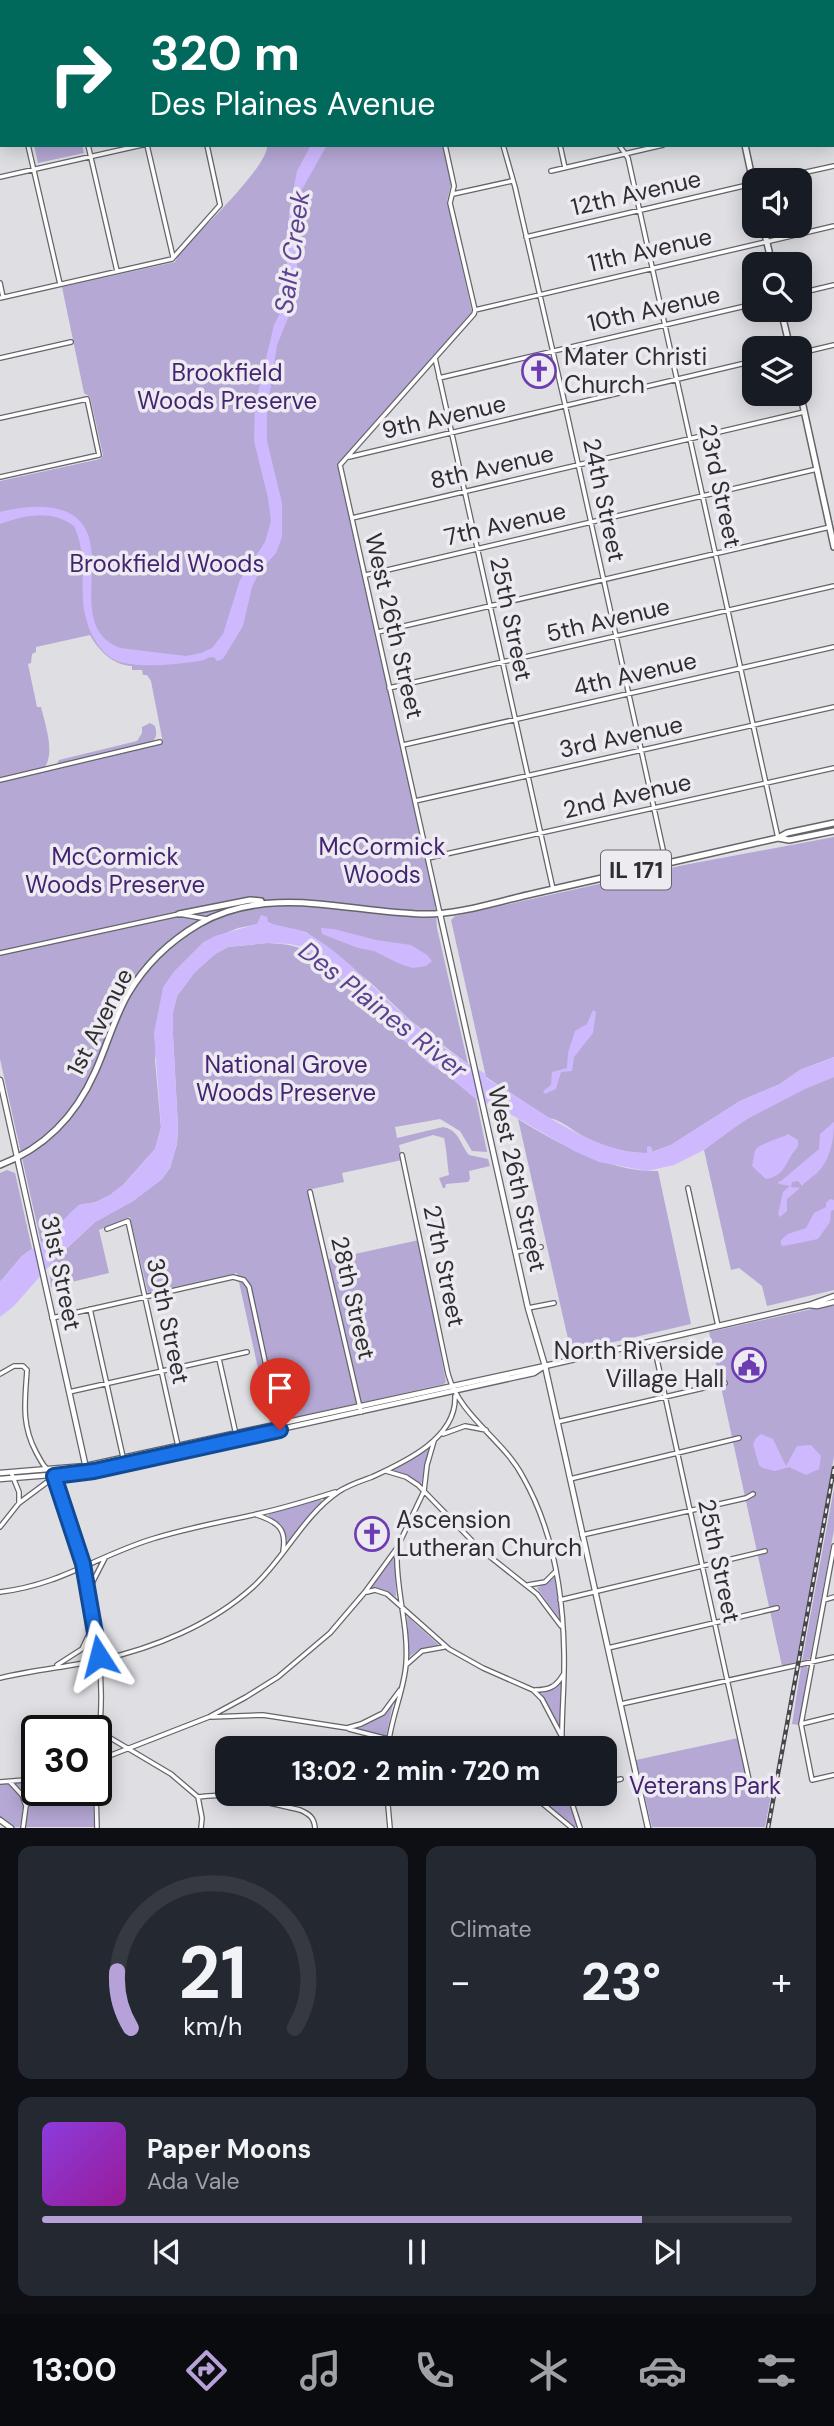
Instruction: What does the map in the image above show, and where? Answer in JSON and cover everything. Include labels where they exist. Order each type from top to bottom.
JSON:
[{"type":"main road","points":[[745,147],[750,168]]},
{"type":"main road","points":[[766,240],[769,252]]},
{"type":"main road","points":[[803,406],[834,547]]},
{"type":"main road","name":"1st Avenue","points":[[0,1164],[18,1158],[42,1143],[65,1121],[81,1100],[128,994],[146,969],[177,939],[208,919],[240,908],[271,903],[306,902],[401,913],[440,914],[778,838],[787,833],[834,822]]},
{"type":"main road","name":"1st Avenue","points":[[778,838],[789,840],[834,831]]},
{"type":"main road","points":[[179,914],[250,900],[271,903]]},
{"type":"main road","name":"West 26th Street","points":[[440,914],[648,1828]]},
{"type":"main road","name":"31st Street","points":[[0,1080],[86,1469]]},
{"type":"main road","points":[[236,1436],[280,1430],[534,1373],[545,1366],[808,1305],[834,1296]]},
{"type":"main road","points":[[808,1305],[834,1302]]},
{"type":"main road","points":[[0,1473],[54,1476],[236,1436],[359,1405],[453,1390]]},
{"type":"main road","points":[[0,1479],[46,1470],[86,1469]]},
{"type":"main road","points":[[0,1820],[11,1828]]},
{"type":"street","points":[[28,147],[60,284]]},
{"type":"street","points":[[88,147],[117,271]]},
{"type":"street","points":[[0,177],[136,147]]},
{"type":"street","points":[[146,147],[173,257]]},
{"type":"street","points":[[0,283],[2,298],[173,257],[220,205],[207,147]]},
{"type":"street","points":[[347,458],[474,314],[450,203],[454,186],[445,147]]},
{"type":"street","name":"24th Street","points":[[504,147],[553,351],[666,863]]},
{"type":"street","points":[[560,147],[565,168]]},
{"type":"street","name":"23rd Street","points":[[620,147],[628,158],[653,267],[778,838]]},
{"type":"street","points":[[551,172],[654,147]]},
{"type":"street","points":[[812,171],[834,166]]},
{"type":"street","points":[[452,195],[512,181]]},
{"type":"street","name":"12th Avenue","points":[[526,237],[742,188]]},
{"type":"street","name":"11th Avenue","points":[[475,310],[834,226]]},
{"type":"street","points":[[812,290],[834,285]]},
{"type":"street","name":"10th Avenue","points":[[439,378],[742,307]]},
{"type":"street","points":[[0,358],[71,342]]},
{"type":"street","points":[[812,350],[834,345]]},
{"type":"street","name":"25th Street","points":[[435,358],[553,889]]},
{"type":"street","name":"9th Avenue","points":[[347,458],[742,364]]},
{"type":"street","points":[[0,418],[87,399],[99,455],[0,477]]},
{"type":"street","name":"8th Avenue","points":[[352,518],[804,412]]},
{"type":"street","name":"West 26th Street","points":[[347,458],[340,465],[440,914]]},
{"type":"street","name":"7th Avenue","points":[[365,575],[817,469]]},
{"type":"street","points":[[377,632],[830,527]]},
{"type":"street","name":"5th Avenue","points":[[390,688],[834,586]]},
{"type":"street","name":"4th Avenue","points":[[402,745],[834,647]]},
{"type":"street","name":"3rd Avenue","points":[[415,801],[834,708]]},
{"type":"street","points":[[0,780],[160,742]]},
{"type":"street","name":"2nd Avenue","points":[[428,858],[834,768]]},
{"type":"street","points":[[0,953],[179,914],[208,919]]},
{"type":"street","name":"27th Street","points":[[402,1155],[453,1390]]},
{"type":"street","points":[[688,1188],[718,1326]]},
{"type":"street","name":"28th Street","points":[[310,1192],[361,1412]]},
{"type":"street","name":"30th Street","points":[[107,1229],[128,1221],[178,1449]]},
{"type":"street","points":[[516,1252],[541,1247]]},
{"type":"street","points":[[52,1318],[233,1277],[247,1282],[280,1430]]},
{"type":"street","points":[[528,1308],[554,1303]]},
{"type":"street","points":[[90,1309],[124,1461]]},
{"type":"street","name":"25th Street","points":[[653,1341],[751,1789]]},
{"type":"street","points":[[69,1392],[247,1352]]},
{"type":"street","points":[[219,1359],[236,1436]]},
{"type":"street","points":[[0,1374],[18,1365],[27,1370],[23,1399],[26,1428],[46,1470],[54,1476],[84,1567],[99,1660],[101,1715]]},
{"type":"street","points":[[557,1422],[725,1384]]},
{"type":"street","points":[[453,1390],[521,1472],[545,1522],[556,1571],[563,1629],[562,1736]]},
{"type":"street","points":[[0,1592],[25,1589],[55,1580],[106,1557],[166,1535],[255,1515],[339,1491],[384,1471],[440,1435],[454,1413],[453,1390]]},
{"type":"street","points":[[440,1435],[465,1426],[488,1431]]},
{"type":"street","points":[[570,1479],[739,1438]]},
{"type":"street","points":[[112,1754],[209,1717],[278,1677],[330,1633],[365,1592],[397,1548],[424,1491],[434,1440]]},
{"type":"street","points":[[384,1471],[406,1476],[424,1491],[479,1549],[528,1585],[563,1629]]},
{"type":"street","points":[[12,1475],[19,1492],[19,1503]]},
{"type":"street","points":[[0,1528],[19,1503],[54,1476]]},
{"type":"street","points":[[0,1678],[99,1660],[164,1640],[216,1615],[251,1588],[283,1555],[306,1523],[339,1491]]},
{"type":"street","points":[[582,1535],[747,1498],[753,1494]]},
{"type":"street","points":[[255,1515],[274,1521],[281,1527],[284,1535],[283,1555]]},
{"type":"street","points":[[834,1546],[801,1724],[813,1780],[834,1775]]},
{"type":"street","points":[[390,1736],[406,1665],[403,1608],[397,1582],[397,1548]]},
{"type":"street","points":[[560,1600],[765,1551]]},
{"type":"street","points":[[88,1590],[106,1557]]},
{"type":"street","points":[[528,1585],[545,1582],[556,1571]]},
{"type":"street","points":[[365,1592],[384,1592],[449,1649],[483,1668],[533,1690],[542,1699],[561,1736]]},
{"type":"street","points":[[824,1600],[834,1597]]},
{"type":"street","points":[[608,1648],[777,1608]]},
{"type":"street","points":[[55,1666],[84,1646],[94,1623]]},
{"type":"street","points":[[406,1665],[426,1649],[449,1649]]},
{"type":"street","points":[[620,1705],[834,1657]]},
{"type":"street","points":[[533,1690],[544,1690],[557,1685],[564,1674]]},
{"type":"street","points":[[347,1728],[383,1713],[400,1690]]},
{"type":"street","points":[[209,1717],[263,1715],[347,1728],[375,1736]]},
{"type":"street","points":[[801,1724],[834,1716]]},
{"type":"street","points":[[112,1739],[171,1774],[198,1797],[201,1828]]},
{"type":"street","points":[[617,1780],[621,1779]]},
{"type":"street","points":[[0,1782],[21,1781]]},
{"type":"street","points":[[10,1782],[21,1793]]},
{"type":"street","points":[[198,1797],[237,1797],[300,1810],[314,1819],[315,1828]]},
{"type":"street","points":[[23,1828],[26,1806]]},
{"type":"street","points":[[96,1806],[97,1828]]},
{"type":"street","points":[[388,1806],[390,1828]]},
{"type":"street","points":[[545,1806],[572,1828]]},
{"type":"street","points":[[573,1806],[580,1828]]},
{"type":"green space","points":[[34,147],[82,147],[84,153],[38,163]]},
{"type":"green space","points":[[267,147],[443,147],[451,184],[447,201],[472,312],[338,467],[435,902],[437,928],[468,1064],[411,1021],[371,983],[306,932],[278,927],[268,922],[238,928],[204,942],[174,972],[163,988],[155,1060],[161,1128],[155,1149],[123,1185],[96,1202],[79,1205],[41,1243],[0,1059],[0,782],[163,743],[151,681],[147,675],[143,675],[142,670],[132,670],[132,666],[107,656],[90,635],[36,647],[31,663],[28,664],[37,707],[41,707],[47,729],[48,761],[45,767],[0,779],[0,481],[100,459],[103,455],[90,397],[84,393],[62,287],[175,262],[180,252],[245,183],[265,155]]},
{"type":"green space","points":[[150,723],[155,726],[156,734],[150,743],[57,764],[59,760],[137,741],[142,727]]},
{"type":"green space","points":[[834,837],[834,1057],[800,1070],[780,1084],[740,1101],[671,1145],[652,1152],[651,1147],[647,1148],[647,1153],[622,1151],[591,1140],[549,1118],[486,1077],[451,920],[455,916],[684,865]]},
{"type":"green space","name":"National Grove Woods Preserve","points":[[267,943],[293,946],[316,957],[429,1063],[476,1099],[487,1152],[472,1151],[460,1131],[440,1119],[395,1127],[397,1138],[443,1127],[456,1134],[469,1155],[488,1159],[490,1166],[469,1171],[468,1182],[446,1184],[443,1188],[439,1178],[449,1175],[445,1143],[444,1138],[433,1135],[399,1145],[402,1160],[342,1173],[344,1182],[312,1189],[327,1260],[419,1240],[446,1382],[270,1423],[237,1273],[148,1293],[130,1217],[99,1230],[109,1273],[51,1287],[49,1265],[95,1222],[133,1201],[162,1179],[170,1168],[177,1144],[178,1128],[173,1035],[173,1012],[177,996],[194,973],[215,954],[228,947]]},
{"type":"green space","points":[[834,1077],[834,1290],[767,1306],[762,1286],[739,1268],[731,1270],[704,1150],[766,1108]]},
{"type":"green space","points":[[518,1119],[585,1155],[622,1167],[658,1171],[691,1324],[571,1352]]},
{"type":"green space","points":[[7,1170],[15,1173],[32,1249],[22,1256],[0,1282],[0,1173]]},
{"type":"green space","points":[[834,1304],[834,1457],[796,1662],[782,1666],[709,1332]]},
{"type":"green space","points":[[429,1446],[421,1485],[392,1469]]},
{"type":"green space","points":[[834,1488],[834,1530],[810,1659],[802,1661]]},
{"type":"green space","points":[[319,1499],[323,1501],[322,1504],[305,1520],[288,1543],[282,1525],[268,1516],[269,1514]]},
{"type":"green space","points":[[393,1557],[396,1597],[380,1589],[371,1588]]},
{"type":"green space","points":[[555,1577],[560,1620],[537,1588]]},
{"type":"green space","points":[[407,1616],[439,1645],[420,1649],[409,1657]]},
{"type":"green space","points":[[807,1666],[799,1725],[792,1724],[801,1667]]},
{"type":"green space","points":[[562,1683],[560,1726],[540,1694]]},
{"type":"green space","points":[[393,1703],[386,1736],[358,1729],[382,1716]]},
{"type":"green space","name":"Veterans Park","points":[[738,1738],[750,1795],[772,1790],[765,1827],[652,1827],[636,1760]]},
{"type":"green space","points":[[21,1782],[21,1806],[25,1806],[20,1827],[14,1827],[0,1817],[0,1784]]},
{"type":"green space","points":[[93,1806],[94,1827],[25,1827],[29,1807]]},
{"type":"green space","points":[[549,1806],[571,1806],[579,1827],[575,1827]]},
{"type":"water","name":"Salt Creek","points":[[310,147],[326,147],[301,191],[297,231],[297,296],[277,345],[267,411],[267,441],[282,503],[282,537],[276,553],[259,572],[252,587],[243,626],[223,659],[217,661],[211,657],[199,661],[152,665],[115,660],[94,639],[86,619],[81,553],[74,526],[57,517],[38,515],[0,524],[0,512],[25,507],[53,508],[69,513],[83,526],[90,542],[94,621],[103,637],[120,648],[186,656],[212,648],[223,634],[240,580],[265,542],[271,521],[254,441],[255,405],[274,325],[285,303],[289,212],[297,171]]},
{"type":"water","name":"Des Plaines River","points":[[261,915],[267,917],[268,922],[304,932],[323,943],[398,1010],[438,1043],[486,1074],[486,1078],[564,1126],[606,1146],[647,1153],[647,1147],[650,1146],[652,1152],[671,1145],[740,1101],[780,1084],[800,1070],[834,1057],[834,1077],[745,1120],[704,1150],[674,1165],[647,1171],[599,1162],[574,1151],[505,1111],[476,1099],[429,1063],[341,979],[303,947],[267,943],[228,947],[215,954],[194,973],[177,996],[173,1012],[173,1035],[178,1128],[177,1144],[170,1168],[162,1179],[133,1201],[95,1222],[56,1258],[14,1306],[0,1317],[0,1282],[22,1256],[45,1240],[79,1205],[96,1202],[123,1185],[155,1149],[161,1127],[154,1033],[163,988],[174,972],[204,942],[215,936],[257,924]]},
{"type":"water","points":[[321,928],[411,945],[432,961],[426,966],[413,968],[374,951],[358,948],[322,934]]},
{"type":"water","points":[[593,1010],[596,1012],[593,1033],[574,1057],[572,1071],[561,1072],[556,1089],[545,1094],[543,1091],[551,1085],[552,1072],[567,1068],[568,1053],[575,1031],[587,1024]]},
{"type":"water","points":[[834,1122],[832,1143],[825,1163],[802,1186],[798,1181],[792,1182],[791,1187],[800,1188],[787,1199],[787,1211],[780,1217],[778,1214],[783,1192],[790,1186],[778,1182],[819,1149],[820,1134]]},
{"type":"water","points":[[788,1134],[798,1140],[797,1147],[782,1171],[766,1179],[752,1166],[755,1151],[762,1145]]},
{"type":"water","points":[[830,1199],[834,1200],[834,1210],[831,1211],[830,1222],[818,1239],[781,1245],[781,1240],[788,1234],[806,1228],[814,1213],[826,1207]]},
{"type":"water","points":[[761,1434],[773,1439],[786,1466],[797,1446],[811,1445],[821,1456],[819,1469],[806,1475],[789,1467],[775,1471],[763,1468],[759,1465],[753,1444]]},
{"type":"railway","points":[[768,1828],[834,1468]]},
{"type":"place","name":"Mater Christi Church","points":[[539,371]]},
{"type":"place","name":"North Riverside Village Hall","points":[[749,1365]]},
{"type":"place","name":"Ascension Lutheran Church","points":[[372,1534]]},
{"type":"route","points":[[99,1656],[83,1564],[54,1476],[94,1471],[280,1430]]},
{"type":"park label","name":"Brookfield Woods Preserve","points":[[227,387]]},
{"type":"park label","name":"Brookfield Woods","points":[[167,564]]},
{"type":"park label","name":"McCormick Woods","points":[[382,861]]},
{"type":"park label","name":"McCormick Woods Preserve","points":[[115,871]]}]
